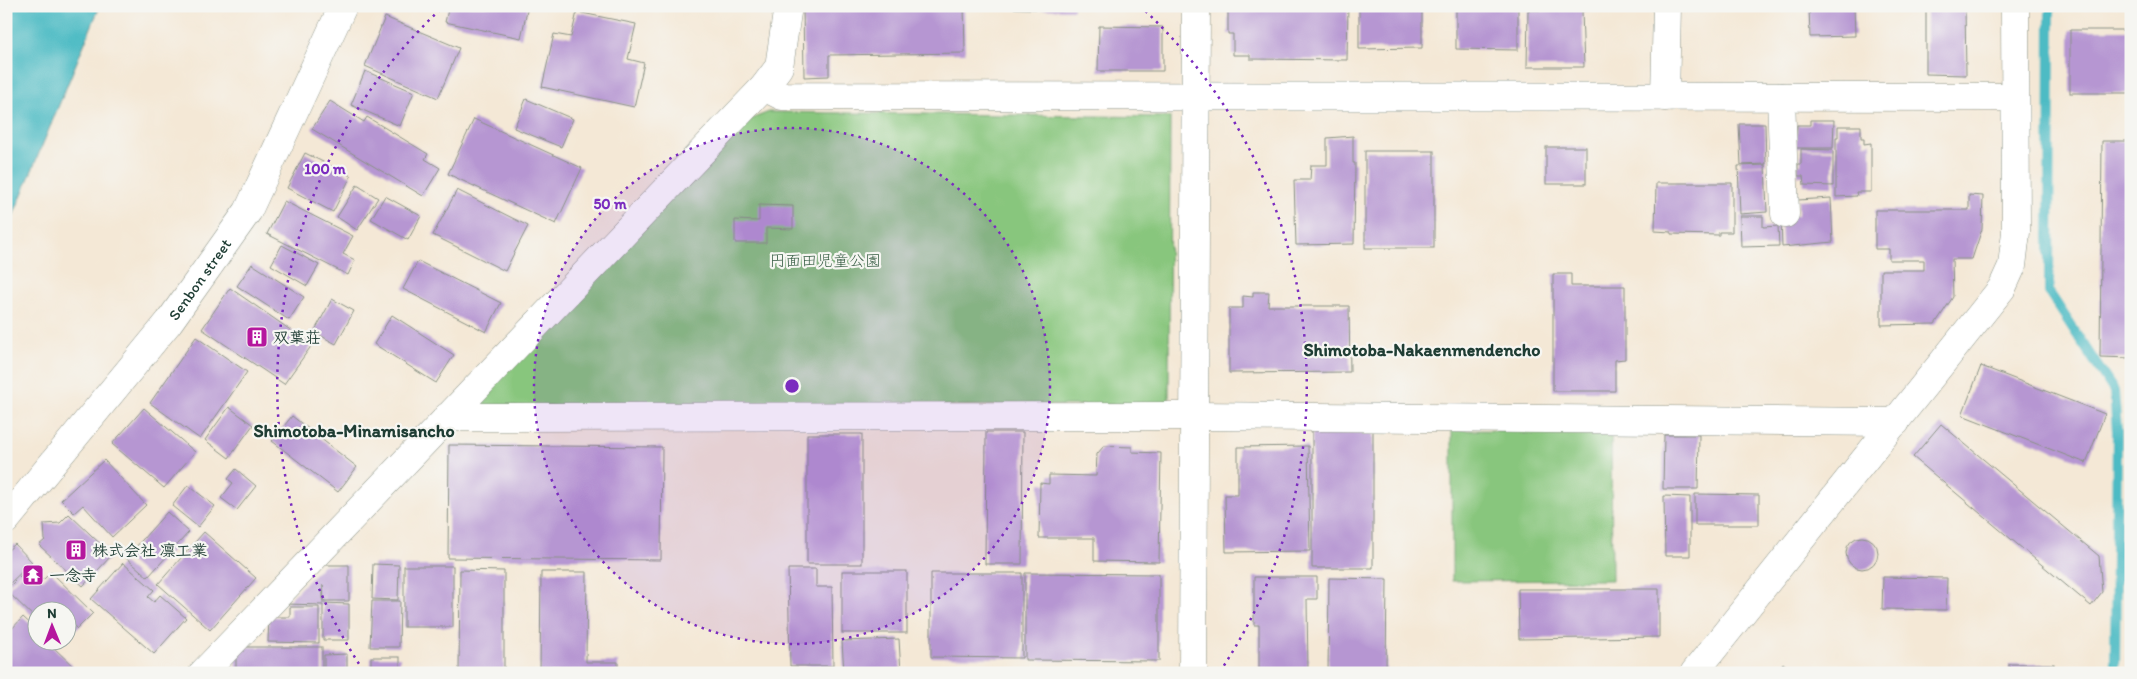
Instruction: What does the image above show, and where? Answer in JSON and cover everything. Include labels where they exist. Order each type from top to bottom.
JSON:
[{"type":"street","name":"Senbon street","points":[[6,520],[169,322],[248,211],[343,6]]},
{"type":"street","points":[[203,673],[764,87],[779,67],[788,6]]},
{"type":"street","points":[[1194,673],[1196,6]]},
{"type":"street","points":[[1664,97],[1667,6]]},
{"type":"street","points":[[1694,673],[2002,288],[2012,266],[2016,232],[2015,6]]},
{"type":"street","points":[[764,87],[782,96],[2015,98]]},
{"type":"street","points":[[1781,97],[1785,214]]},
{"type":"street","points":[[447,416],[1194,416],[1896,422]]},
{"type":"green space","name":"円面田児童公園","points":[[769,112],[1170,117],[1169,405],[483,407],[479,395],[733,126]]},
{"type":"green space","points":[[1452,430],[1611,431],[1612,580],[1452,581]]},
{"type":"water","points":[[6,6],[100,6],[6,233]]},
{"type":"building","points":[[449,6],[528,6],[521,38],[445,22]]},
{"type":"building","points":[[751,6],[763,6],[763,10]]},
{"type":"building","points":[[803,6],[964,6],[965,53],[829,55],[829,76],[804,77]]},
{"type":"building","points":[[994,6],[1074,6],[1074,10],[994,8]]},
{"type":"building","points":[[1228,6],[1348,6],[1347,60],[1250,59],[1250,55],[1233,55],[1233,34],[1228,34]]},
{"type":"building","points":[[1359,6],[1422,6],[1422,48],[1359,49]]},
{"type":"building","points":[[1456,6],[1518,6],[1518,50],[1456,49]]},
{"type":"building","points":[[1540,6],[1595,6],[1593,10],[1582,11],[1584,67],[1527,67],[1528,10],[1540,10]]},
{"type":"building","points":[[1809,6],[1854,6],[1855,36],[1810,37]]},
{"type":"building","points":[[1926,6],[1965,6],[1966,75],[1926,74]]},
{"type":"building","points":[[577,12],[636,24],[628,59],[644,63],[634,107],[542,87],[554,34],[571,37]]},
{"type":"building","points":[[385,17],[459,48],[438,98],[365,66]]},
{"type":"building","points":[[1099,26],[1163,27],[1163,71],[1098,71]]},
{"type":"building","points":[[2070,30],[2131,30],[2131,93],[2070,93]]},
{"type":"building","points":[[365,71],[414,92],[400,126],[351,105]]},
{"type":"building","points":[[526,99],[573,119],[561,147],[514,128]]},
{"type":"building","points":[[330,101],[364,122],[367,117],[428,154],[425,159],[440,168],[423,196],[312,129]]},
{"type":"building","points":[[474,119],[582,168],[556,224],[448,174]]},
{"type":"building","points":[[1810,120],[1834,120],[1833,148],[1796,148],[1797,125],[1810,125]]},
{"type":"building","points":[[1739,124],[1765,124],[1766,164],[1741,165]]},
{"type":"building","points":[[1838,126],[1861,126],[1861,138],[1864,138],[1864,144],[1871,143],[1871,192],[1856,192],[1857,196],[1836,197],[1836,137],[1838,137]]},
{"type":"building","points":[[1353,136],[1353,163],[1355,163],[1354,244],[1296,245],[1294,180],[1310,180],[1311,165],[1327,165],[1327,138]]},
{"type":"building","points":[[2102,141],[2131,141],[2131,358],[2100,357]]},
{"type":"building","points":[[1546,147],[1586,147],[1586,184],[1546,184]]},
{"type":"building","points":[[1801,149],[1833,150],[1833,186],[1804,185],[1803,176],[1798,176],[1798,164],[1801,164]]},
{"type":"building","points":[[1365,151],[1434,151],[1434,248],[1365,248]]},
{"type":"building","points":[[305,153],[351,176],[333,212],[287,188]]},
{"type":"building","points":[[1765,165],[1767,212],[1740,214],[1738,166]]},
{"type":"building","points":[[1656,183],[1732,183],[1732,232],[1719,232],[1719,235],[1671,234],[1671,232],[1655,231]]},
{"type":"building","points":[[357,185],[378,198],[357,230],[337,217]]},
{"type":"building","points":[[457,190],[528,226],[505,271],[433,235]]},
{"type":"building","points":[[1969,195],[1983,196],[1982,229],[1972,259],[1952,259],[1953,297],[1935,324],[1881,325],[1881,270],[1924,270],[1924,260],[1889,260],[1889,249],[1875,249],[1875,210],[1969,210]]},
{"type":"building","points":[[385,196],[421,216],[408,240],[371,219]]},
{"type":"building","points":[[1831,198],[1833,242],[1782,247],[1781,216],[1798,215],[1798,200]]},
{"type":"building","points":[[284,201],[353,236],[343,254],[355,260],[348,275],[267,234]]},
{"type":"building","points":[[759,205],[793,206],[793,229],[766,228],[766,243],[735,243],[735,220],[759,221]]},
{"type":"building","points":[[1740,216],[1763,216],[1763,227],[1778,226],[1779,246],[1741,247]]},
{"type":"building","points":[[282,245],[319,265],[307,286],[271,265]]},
{"type":"building","points":[[418,261],[501,303],[486,332],[403,289]]},
{"type":"building","points":[[252,264],[304,297],[289,320],[237,286]]},
{"type":"building","points":[[1553,274],[1571,274],[1571,286],[1625,286],[1625,359],[1615,360],[1615,391],[1553,391]]},
{"type":"building","name":"双葉荘","points":[[230,288],[312,345],[284,384],[202,329]]},
{"type":"building","points":[[1253,292],[1269,292],[1268,306],[1349,306],[1350,372],[1229,373],[1229,308],[1243,308],[1243,296],[1253,297]]},
{"type":"building","points":[[332,299],[354,311],[336,344],[314,332]]},
{"type":"building","points":[[392,315],[454,355],[436,383],[374,344]]},
{"type":"building","points":[[196,337],[247,372],[200,439],[150,403]]},
{"type":"building","points":[[1981,366],[2105,414],[2086,463],[1962,415]]},
{"type":"building","points":[[229,407],[253,425],[229,458],[205,440]]},
{"type":"building","points":[[144,408],[195,452],[164,488],[112,444]]},
{"type":"building","points":[[292,416],[357,467],[338,492],[272,441]]},
{"type":"building","points":[[1941,424],[2099,556],[2102,592],[2091,606],[1913,457]]},
{"type":"building","points":[[1312,429],[1373,430],[1373,568],[1312,568]]},
{"type":"building","points":[[986,432],[1023,432],[1022,564],[985,564]]},
{"type":"building","points":[[807,434],[862,434],[862,564],[807,564]]},
{"type":"building","points":[[1664,435],[1699,435],[1698,489],[1663,489]]},
{"type":"building","points":[[449,445],[662,447],[661,560],[448,558]]},
{"type":"building","points":[[1104,446],[1132,447],[1132,452],[1161,453],[1159,562],[1094,561],[1094,538],[1039,538],[1040,483],[1049,484],[1049,475],[1096,476],[1097,454]]},
{"type":"building","points":[[1308,446],[1310,551],[1226,552],[1225,495],[1238,495],[1238,447]]},
{"type":"building","points":[[104,460],[146,505],[112,537],[83,505],[74,513],[61,500]]},
{"type":"building","points":[[236,469],[256,486],[237,510],[221,498],[233,483],[228,479]]},
{"type":"building","points":[[188,485],[215,506],[198,527],[172,506]]},
{"type":"building","points":[[1695,494],[1759,495],[1759,525],[1695,525]]},
{"type":"building","points":[[1664,496],[1690,497],[1690,556],[1665,556]]},
{"type":"building","points":[[167,512],[189,532],[148,577],[126,558]]},
{"type":"building","name":"株式会社 凛工業","points":[[69,514],[112,555],[83,586],[39,545],[45,540],[44,524],[60,523]]},
{"type":"building","points":[[204,532],[256,578],[210,630],[158,584]]},
{"type":"building","points":[[1862,537],[1873,542],[1878,553],[1873,564],[1862,569],[1851,564],[1846,553],[1851,542]]},
{"type":"building","points":[[15,544],[32,562],[6,587],[6,552]]},
{"type":"building","points":[[123,563],[154,590],[148,597],[154,602],[160,595],[186,618],[154,654],[91,599]]},
{"type":"building","points":[[373,564],[399,565],[398,600],[372,599]]},
{"type":"building","points":[[323,565],[349,565],[349,601],[324,601],[323,585],[323,603],[349,604],[349,640],[323,640],[323,605],[285,604]]},
{"type":"building","points":[[404,566],[453,566],[453,627],[404,627]]},
{"type":"building","points":[[29,567],[43,580],[51,572],[93,613],[78,628],[78,602],[28,602],[28,611],[6,590]]},
{"type":"building","points":[[788,569],[816,569],[816,587],[832,587],[833,666],[790,666]]},
{"type":"building","points":[[460,570],[504,571],[504,673],[459,673]]},
{"type":"building","points":[[842,571],[907,571],[907,633],[842,633]]},
{"type":"building","points":[[541,572],[587,572],[586,662],[618,662],[618,673],[540,673]]},
{"type":"building","points":[[931,573],[1022,573],[1022,658],[931,657]]},
{"type":"building","points":[[1025,573],[1159,574],[1159,661],[1025,660]]},
{"type":"building","points":[[1254,577],[1317,577],[1317,599],[1307,599],[1308,673],[1259,673],[1259,625],[1254,625]]},
{"type":"building","points":[[1883,577],[1947,578],[1946,610],[1882,609]]},
{"type":"building","points":[[1329,578],[1387,579],[1386,673],[1328,673]]},
{"type":"building","points":[[1518,589],[1659,589],[1659,637],[1519,639]]},
{"type":"building","points":[[372,601],[400,601],[399,647],[370,647]]},
{"type":"building","points":[[290,607],[319,607],[319,643],[268,642],[269,617],[290,617]]},
{"type":"building","points":[[23,617],[28,622],[28,652],[58,652],[80,673],[6,673],[6,632],[8,633]]},
{"type":"building","points":[[899,639],[901,673],[844,673],[842,641]]},
{"type":"building","points":[[236,647],[322,647],[322,673],[236,673]]},
{"type":"building","points":[[347,654],[347,673],[324,673],[324,655]]},
{"type":"building","points":[[371,657],[400,657],[400,673],[371,673]]},
{"type":"building","points":[[1783,663],[1795,673],[1775,673]]},
{"type":"building","points":[[2009,664],[2054,664],[2054,673],[2009,673]]},
{"type":"waterway","points":[[2050,6],[2049,292],[2114,391],[2117,431],[2115,673]]},
{"type":"place","name":"双葉荘","points":[[257,337]]},
{"type":"place","name":"株式会社 凛工業","points":[[76,550]]},
{"type":"place","name":"一念寺","points":[[33,575]]},
{"type":"district","name":"Shimotoba-Nakaenmendencho","points":[[1422,350]]},
{"type":"district","name":"Shimotoba-Minamisancho","points":[[354,431]]}]
